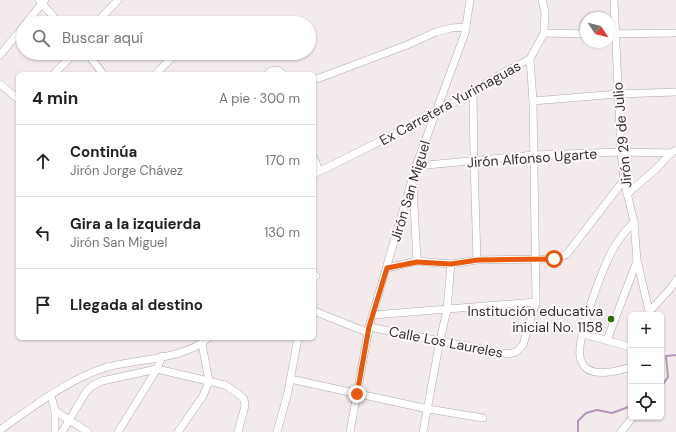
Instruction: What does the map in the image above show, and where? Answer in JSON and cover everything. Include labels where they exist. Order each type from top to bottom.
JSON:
[{"type":"street","points":[[103,16],[118,0]]},
{"type":"street","name":"Jirón San Miguel","points":[[350,432],[373,315],[416,166],[466,27],[470,0]]},
{"type":"street","name":"Ex Carretera Yurimaguas","points":[[317,173],[435,114],[473,90],[530,59],[544,34],[545,12],[542,0]]},
{"type":"street","name":"Jirón 29 de Julio","points":[[614,0],[614,12]]},
{"type":"street","points":[[31,16],[42,1],[54,16]]},
{"type":"street","points":[[316,79],[407,45],[436,32],[451,28],[466,27]]},
{"type":"street","points":[[616,34],[676,32]]},
{"type":"street","points":[[544,34],[580,34]]},
{"type":"street","points":[[0,55],[16,36]]},
{"type":"street","name":"Jirón 29 de Julio","points":[[614,48],[624,180],[634,222],[637,260],[650,312]]},
{"type":"street","points":[[373,315],[536,302],[533,101],[530,59]]},
{"type":"street","points":[[56,72],[67,60]]},
{"type":"street","points":[[92,60],[101,72]]},
{"type":"street","points":[[158,72],[169,60]]},
{"type":"street","points":[[270,72],[278,70],[280,72]]},
{"type":"street","points":[[0,84],[16,97]]},
{"type":"street","points":[[473,90],[478,260]]},
{"type":"street","points":[[533,101],[618,94],[676,92]]},
{"type":"street","points":[[627,194],[674,152]]},
{"type":"street","name":"Jirón Alfonso Ugarte","points":[[416,166],[534,155],[674,152]]},
{"type":"street","points":[[413,179],[417,262]]},
{"type":"street","points":[[387,268],[417,262],[451,264],[478,260],[554,259],[567,254],[624,180]]},
{"type":"street","points":[[628,368],[611,372],[592,372],[584,366],[580,356],[583,334],[593,298],[611,253],[622,235],[634,222]]},
{"type":"street","points":[[607,340],[637,260]]},
{"type":"street","points":[[423,432],[447,310],[451,264]]},
{"type":"street","points":[[652,312],[676,280]]},
{"type":"street","name":"Calle Los Laureles","points":[[316,312],[369,330],[440,340],[508,354],[516,352],[523,345],[536,302]]},
{"type":"street","points":[[583,334],[628,346]]},
{"type":"street","points":[[0,430],[51,395],[78,380],[107,367],[188,350],[202,344],[206,340]]},
{"type":"street","points":[[277,432],[298,340]]},
{"type":"street","points":[[178,432],[203,396],[209,381],[202,344]]},
{"type":"street","points":[[118,432],[157,369],[162,356]]},
{"type":"street","points":[[62,432],[86,392],[92,386],[102,381],[157,369],[225,384],[237,393],[244,399],[245,406],[238,432]]},
{"type":"street","points":[[290,379],[428,409],[483,418]]},
{"type":"street","points":[[51,395],[56,410],[55,432]]},
{"type":"street","points":[[56,410],[88,432]]},
{"type":"street","points":[[621,432],[631,420]]},
{"type":"waterway","points":[[663,384],[668,377],[666,356],[676,355]]},
{"type":"waterway","points":[[578,432],[578,421],[586,413],[597,410],[612,413],[628,407]]},
{"type":"place","name":"Institución educativa inicial No. 1158","points":[[611,319]]},
{"type":"route","points":[[357,394],[369,327],[387,268],[417,262],[451,264],[478,260],[554,259]]}]
